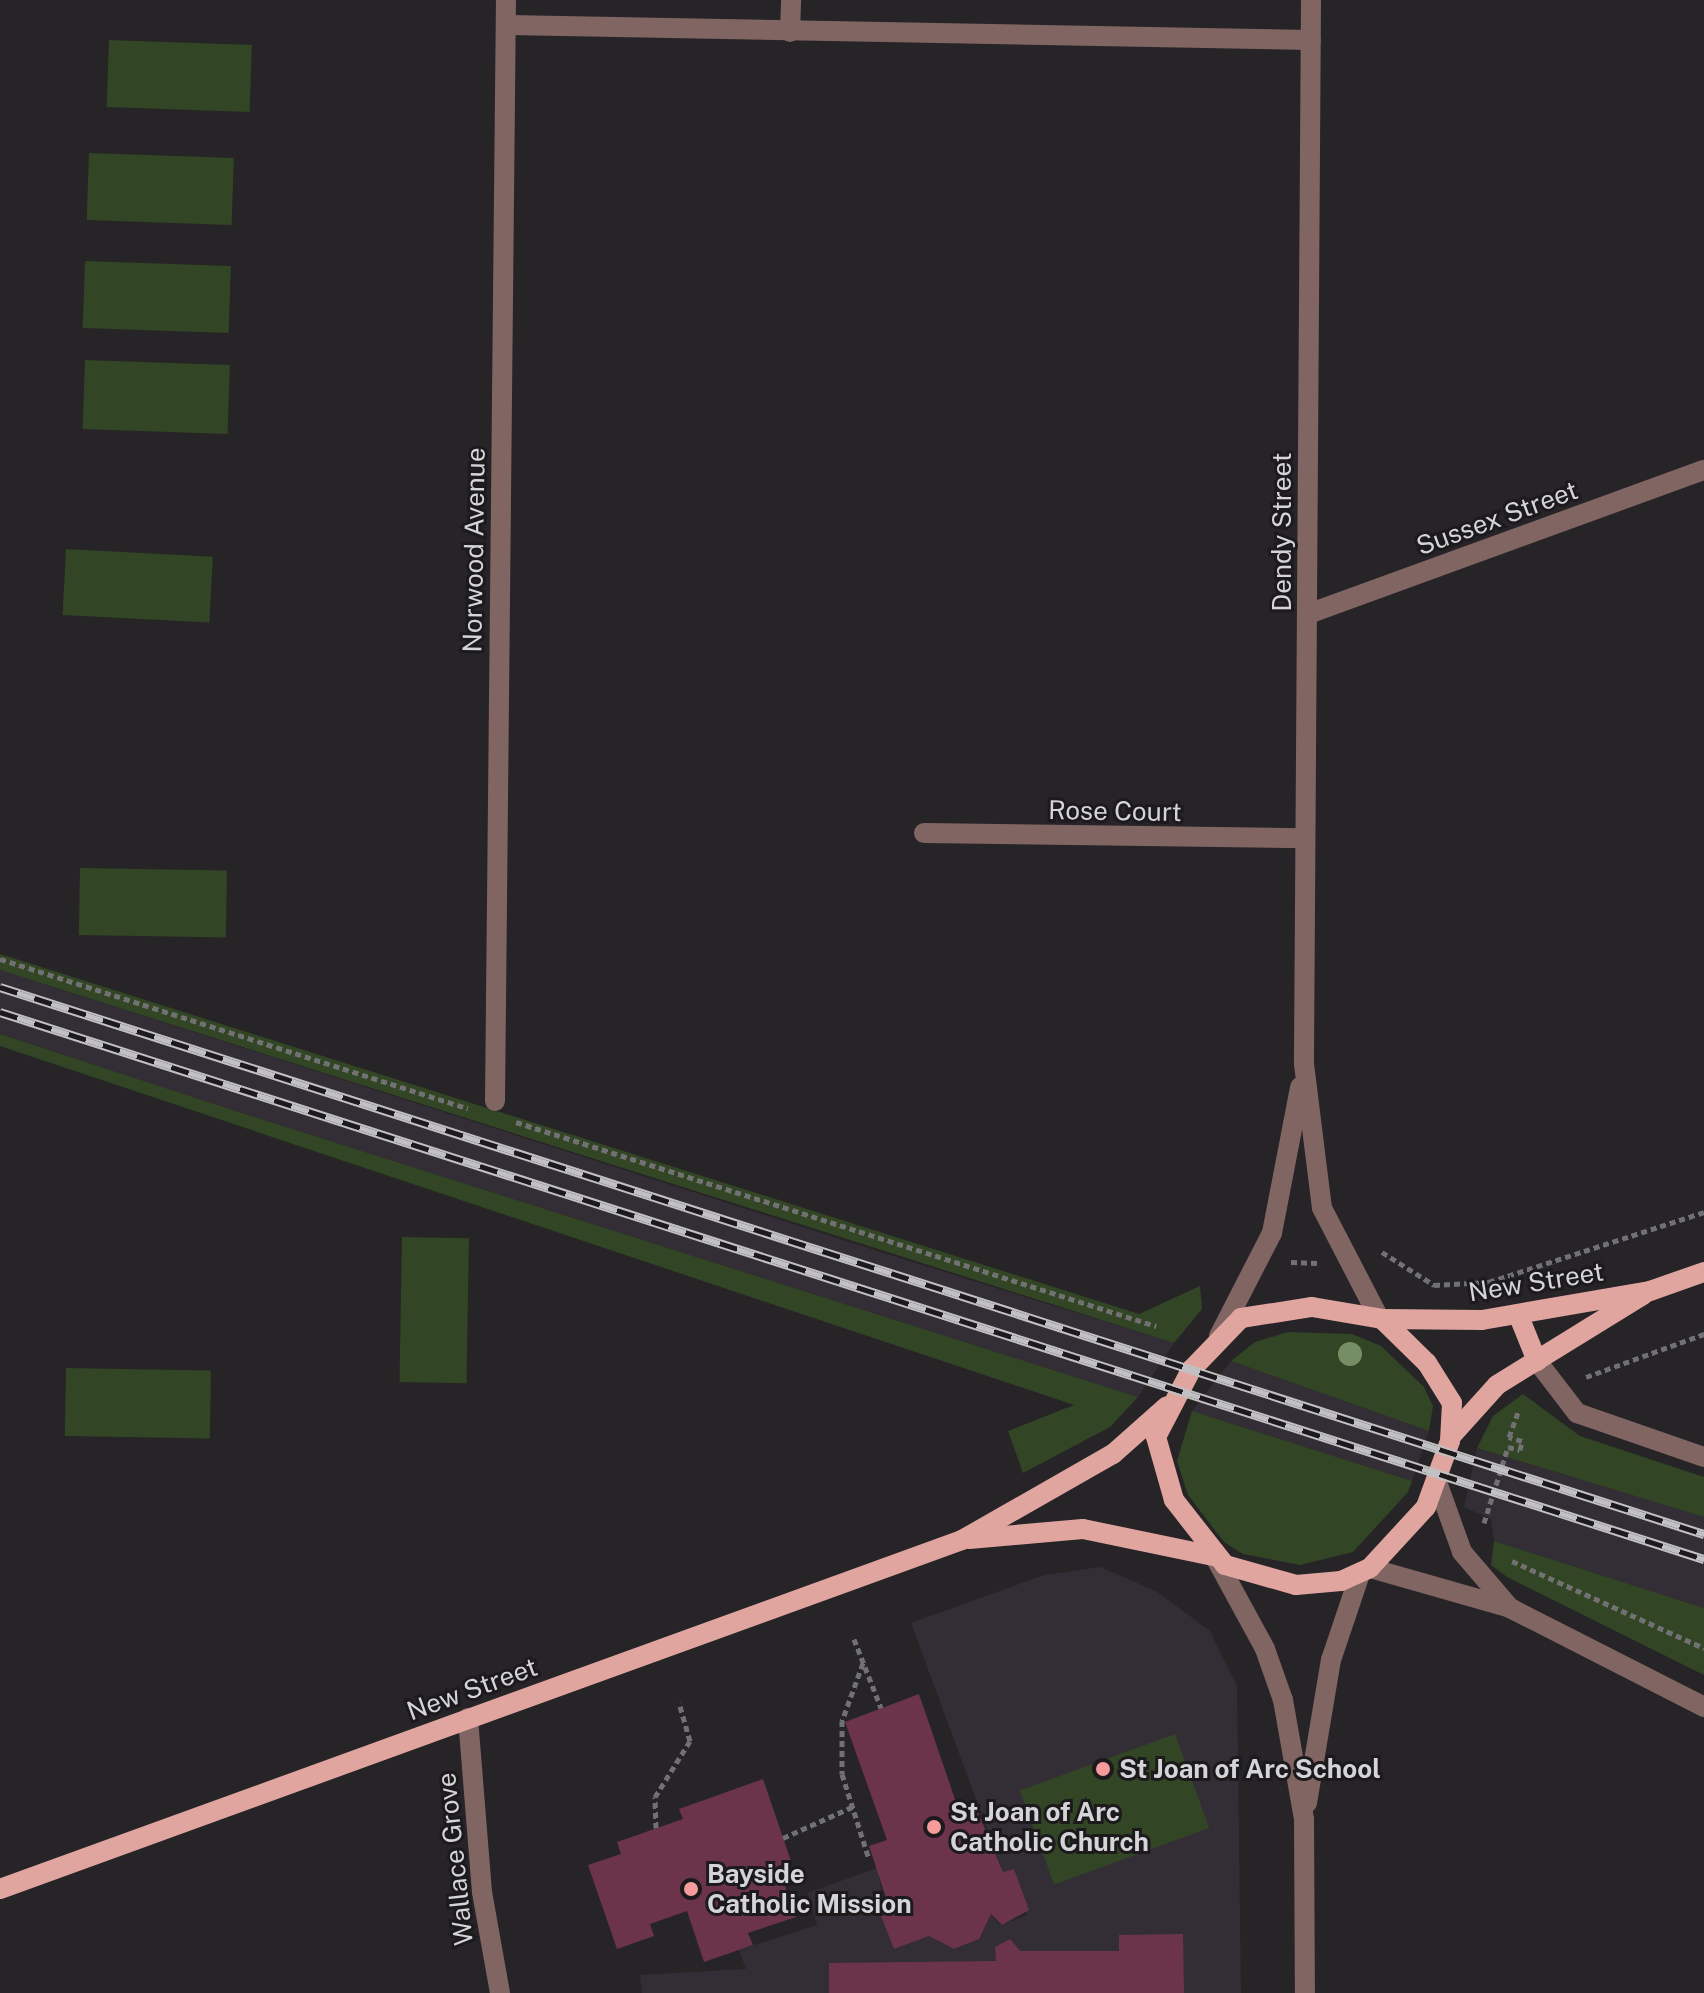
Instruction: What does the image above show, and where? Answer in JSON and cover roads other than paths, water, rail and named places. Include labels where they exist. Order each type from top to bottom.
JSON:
[{"type":"main road","name":"New Street","points":[[1380,1318],[1518,1314],[1650,1291],[1704,1272]]},
{"type":"main road","name":"New Street","points":[[1450,1441],[1480,1399],[1650,1291]]},
{"type":"main road","points":[[1285,1308],[1380,1318],[1447,1392],[1450,1441],[1437,1482],[1421,1515],[1365,1571],[1296,1585],[1215,1557],[1164,1480],[1156,1437],[1167,1406],[1215,1343],[1241,1318],[1285,1308]]},
{"type":"main road","points":[[1518,1314],[1537,1361]]},
{"type":"main road","name":"New Street","points":[[0,1889],[962,1540],[1113,1454],[1167,1406]]},
{"type":"main road","name":"New Street","points":[[962,1540],[1083,1529],[1215,1557]]},
{"type":"street","name":"Norwood Avenue","points":[[489,1107],[506,0]]},
{"type":"street","points":[[790,32],[791,0]]},
{"type":"street","name":"Dendy Street","points":[[1311,0],[1304,1064],[1320,1200],[1347,1264],[1380,1318]]},
{"type":"street","points":[[506,25],[1311,40]]},
{"type":"street","name":"Sussex Street","points":[[1308,614],[1704,470]]},
{"type":"street","name":"Rose Court","points":[[924,833],[1305,838]]},
{"type":"street","name":"Dendy Street","points":[[1215,1343],[1261,1260],[1278,1211],[1304,1064]]},
{"type":"street","points":[[1537,1361],[1554,1389],[1584,1417],[1704,1457]]},
{"type":"street","points":[[1437,1482],[1462,1552],[1510,1608]]},
{"type":"street","points":[[1215,1557],[1272,1664],[1304,1819]]},
{"type":"street","points":[[1305,1993],[1304,1819],[1331,1660],[1365,1571],[1510,1608],[1704,1707]]},
{"type":"street","name":"Wallace Grove","points":[[468,1718],[482,1892],[500,1993]]},
{"type":"railway","points":[[0,987],[1704,1534]]},
{"type":"railway","points":[[0,1012],[1704,1559]]},
{"type":"place","name":"St Joan of Arc School","points":[[1103,1769]]},
{"type":"place","name":"St Joan of Arc Catholic Church","points":[[934,1827]]},
{"type":"place","name":"Bayside Catholic Mission","points":[[691,1889]]}]
